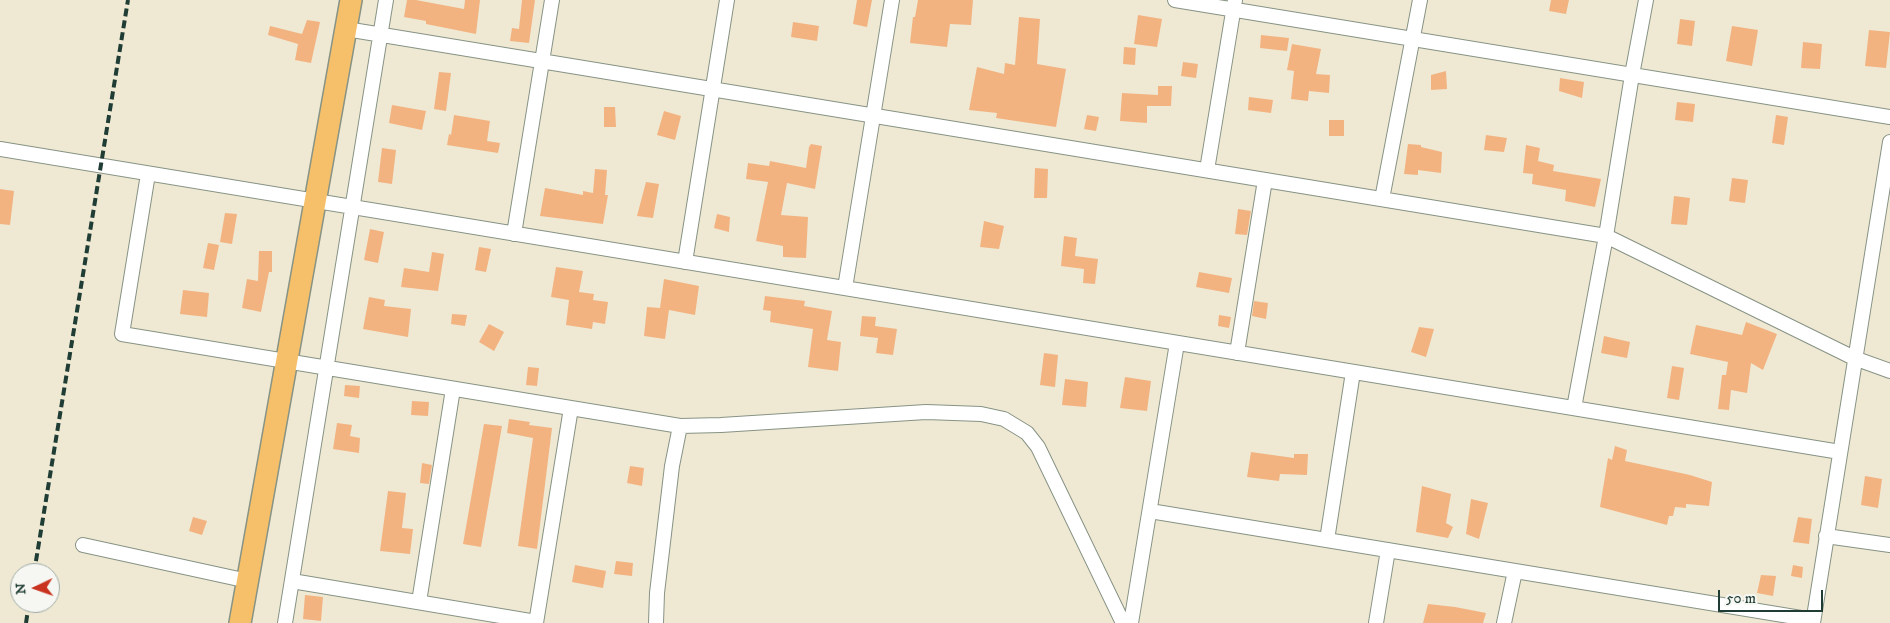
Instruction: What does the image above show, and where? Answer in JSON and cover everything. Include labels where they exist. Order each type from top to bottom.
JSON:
[{"type":"main road","points":[[240,623],[351,0]]},
{"type":"street","points":[[285,623],[386,0]]},
{"type":"street","points":[[514,234],[552,0]]},
{"type":"street","points":[[685,262],[727,0]]},
{"type":"street","points":[[845,288],[892,0]]},
{"type":"street","points":[[1175,0],[1234,5],[1413,39],[1890,117]]},
{"type":"street","points":[[1382,199],[1420,0]]},
{"type":"street","points":[[1574,408],[1606,236],[1646,0]]},
{"type":"street","points":[[1208,170],[1234,5]]},
{"type":"street","points":[[346,29],[1606,236],[1854,358],[1890,371]]},
{"type":"street","points":[[1150,511],[1813,621],[1890,142]]},
{"type":"street","points":[[0,150],[1840,452]]},
{"type":"street","points":[[148,174],[122,334],[680,426],[926,412],[981,414],[1004,419],[1026,434],[1038,447],[1123,623]]},
{"type":"street","points":[[1237,353],[1265,180]]},
{"type":"street","points":[[1131,623],[1176,343]]},
{"type":"street","points":[[1327,540],[1354,372]]},
{"type":"street","points":[[418,602],[453,389]]},
{"type":"street","points":[[292,582],[536,622],[571,408]]},
{"type":"street","points":[[656,623],[657,593],[672,466],[680,426]]},
{"type":"street","points":[[1826,536],[1890,545]]},
{"type":"street","points":[[83,545],[248,581]]},
{"type":"street","points":[[1376,623],[1388,550]]},
{"type":"street","points":[[1504,623],[1515,571]]},
{"type":"building","points":[[407,0],[464,9],[465,0],[480,0],[476,34],[426,24],[426,21],[404,17]]},
{"type":"building","points":[[522,0],[535,0],[529,43],[510,41],[512,28],[519,29]]},
{"type":"building","points":[[857,0],[872,0],[867,27],[853,24]]},
{"type":"building","points":[[918,0],[973,0],[971,25],[950,24],[947,47],[910,43],[913,17],[915,17]]},
{"type":"building","points":[[1551,0],[1569,0],[1566,14],[1549,11]]},
{"type":"building","points":[[1138,15],[1162,19],[1157,47],[1134,44]]},
{"type":"building","points":[[1019,17],[1040,19],[1037,64],[1066,69],[1056,127],[996,118],[997,113],[969,110],[977,67],[1004,74],[1005,63],[1015,65]]},
{"type":"building","points":[[1680,19],[1695,21],[1692,46],[1677,44]]},
{"type":"building","points":[[307,20],[320,22],[311,63],[295,60],[298,44],[268,35],[270,26],[302,34]]},
{"type":"building","points":[[793,22],[819,26],[817,41],[791,37]]},
{"type":"building","points":[[1732,26],[1758,30],[1752,66],[1726,61]]},
{"type":"building","points":[[1869,30],[1890,32],[1886,68],[1865,66]]},
{"type":"building","points":[[1261,35],[1289,38],[1287,51],[1260,48]]},
{"type":"building","points":[[1803,42],[1822,44],[1820,69],[1801,68]]},
{"type":"building","points":[[1292,44],[1321,49],[1316,74],[1330,75],[1329,93],[1309,91],[1308,101],[1291,99],[1294,71],[1287,70]]},
{"type":"building","points":[[1124,47],[1136,48],[1135,65],[1123,64]]},
{"type":"building","points":[[1183,62],[1198,64],[1196,78],[1181,76]]},
{"type":"building","points":[[1446,71],[1447,89],[1431,90],[1431,75]]},
{"type":"building","points":[[439,72],[451,73],[446,111],[434,109]]},
{"type":"building","points":[[1560,78],[1584,82],[1582,98],[1559,91]]},
{"type":"building","points":[[1158,86],[1172,86],[1171,106],[1147,106],[1147,123],[1120,121],[1122,93],[1158,95]]},
{"type":"building","points":[[1249,97],[1273,100],[1271,113],[1248,110]]},
{"type":"building","points":[[1677,102],[1695,104],[1693,122],[1675,120]]},
{"type":"building","points":[[392,105],[426,111],[422,130],[389,123]]},
{"type":"building","points":[[604,107],[615,107],[616,127],[604,127]]},
{"type":"building","points":[[664,111],[681,116],[675,140],[657,135]]},
{"type":"building","points":[[454,115],[490,121],[487,141],[500,143],[498,153],[447,145],[449,134],[451,135]]},
{"type":"building","points":[[1087,115],[1099,117],[1096,131],[1084,129]]},
{"type":"building","points":[[1776,115],[1788,117],[1784,145],[1772,143]]},
{"type":"building","points":[[1329,120],[1344,120],[1344,136],[1329,136]]},
{"type":"building","points":[[1486,135],[1507,138],[1504,152],[1484,150]]},
{"type":"building","points":[[811,144],[822,146],[815,189],[787,183],[781,215],[808,217],[806,258],[783,257],[783,246],[756,241],[768,182],[746,179],[748,163],[769,166],[770,161],[806,168]]},
{"type":"building","points":[[1408,144],[1421,145],[1421,147],[1442,152],[1441,173],[1418,170],[1418,175],[1404,174]]},
{"type":"building","points":[[1526,145],[1540,148],[1538,161],[1554,165],[1553,171],[1601,179],[1595,207],[1565,201],[1566,190],[1532,184],[1533,174],[1523,173]]},
{"type":"building","points":[[382,148],[396,150],[392,184],[378,182]]},
{"type":"building","points":[[1035,168],[1048,169],[1047,198],[1034,198]]},
{"type":"building","points":[[595,169],[607,170],[605,195],[608,195],[603,224],[540,216],[545,188],[583,195],[583,191],[593,193]]},
{"type":"building","points":[[1732,178],[1748,180],[1745,203],[1729,201]]},
{"type":"building","points":[[646,182],[659,184],[653,218],[637,216]]},
{"type":"building","points":[[0,189],[14,191],[10,225],[0,224]]},
{"type":"building","points":[[1674,196],[1690,198],[1687,225],[1671,224]]},
{"type":"building","points":[[1238,209],[1251,211],[1247,235],[1235,234]]},
{"type":"building","points":[[225,213],[237,214],[232,244],[220,242]]},
{"type":"building","points":[[717,214],[730,217],[729,232],[714,228]]},
{"type":"building","points":[[984,221],[1004,226],[999,249],[980,247]]},
{"type":"building","points":[[370,229],[384,232],[378,263],[364,260]]},
{"type":"building","points":[[1064,236],[1077,238],[1075,256],[1098,259],[1095,284],[1083,283],[1084,269],[1061,266]]},
{"type":"building","points":[[208,243],[219,245],[214,270],[203,268]]},
{"type":"building","points":[[479,247],[491,249],[486,272],[475,270]]},
{"type":"building","points":[[259,251],[272,251],[272,272],[269,272],[261,312],[242,308],[247,279],[258,281]]},
{"type":"building","points":[[432,252],[444,254],[438,291],[401,287],[404,268],[429,272]]},
{"type":"building","points":[[556,267],[583,271],[579,292],[594,294],[593,300],[608,302],[605,324],[593,322],[592,329],[566,325],[569,300],[551,297]]},
{"type":"building","points":[[1199,272],[1232,278],[1229,293],[1196,287]]},
{"type":"building","points":[[664,279],[699,286],[695,315],[669,310],[665,339],[644,336],[647,307],[660,308]]},
{"type":"building","points":[[183,290],[209,293],[207,317],[180,314]]},
{"type":"building","points":[[765,296],[805,301],[804,306],[832,311],[827,340],[841,342],[838,371],[808,367],[813,329],[770,322],[771,311],[763,310]]},
{"type":"building","points":[[369,297],[385,300],[384,306],[411,309],[408,337],[363,329]]},
{"type":"building","points":[[1254,301],[1268,303],[1266,319],[1252,316]]},
{"type":"building","points":[[452,314],[467,315],[465,326],[451,324]]},
{"type":"building","points":[[1219,315],[1231,317],[1229,328],[1218,326]]},
{"type":"building","points":[[862,316],[876,317],[875,326],[897,329],[893,355],[876,353],[878,338],[860,336]]},
{"type":"building","points":[[1746,322],[1777,334],[1763,370],[1751,363],[1747,393],[1731,390],[1729,410],[1718,409],[1722,375],[1726,375],[1728,362],[1690,354],[1696,325],[1742,335]]},
{"type":"building","points":[[489,324],[504,332],[494,351],[479,342]]},
{"type":"building","points":[[1419,327],[1434,329],[1426,357],[1411,352]]},
{"type":"building","points":[[1604,336],[1630,342],[1627,358],[1601,353]]},
{"type":"building","points":[[1044,353],[1058,355],[1055,387],[1040,385]]},
{"type":"building","points":[[1672,366],[1684,368],[1679,400],[1667,398]]},
{"type":"building","points":[[528,367],[539,368],[537,386],[526,385]]},
{"type":"building","points":[[1125,377],[1151,381],[1147,411],[1120,408]]},
{"type":"building","points":[[1065,379],[1088,382],[1086,407],[1062,405]]},
{"type":"building","points":[[345,385],[360,386],[359,398],[344,396]]},
{"type":"building","points":[[412,401],[429,402],[428,416],[411,415]]},
{"type":"building","points":[[509,419],[530,422],[529,425],[552,428],[537,549],[518,546],[533,438],[507,433]]},
{"type":"building","points":[[337,423],[352,425],[350,436],[360,438],[359,453],[333,449]]},
{"type":"building","points":[[484,424],[502,426],[481,547],[463,544]]},
{"type":"building","points":[[1615,446],[1627,450],[1625,461],[1690,475],[1712,482],[1709,506],[1686,504],[1686,508],[1675,507],[1673,516],[1669,516],[1667,525],[1600,507],[1608,458],[1612,460]]},
{"type":"building","points":[[1251,452],[1294,458],[1294,454],[1308,454],[1307,475],[1280,474],[1279,481],[1247,477]]},
{"type":"building","points":[[422,463],[432,465],[429,484],[420,483]]},
{"type":"building","points":[[630,466],[644,468],[642,486],[627,483]]},
{"type":"building","points":[[1865,476],[1882,479],[1878,508],[1861,505]]},
{"type":"building","points":[[1422,486],[1451,494],[1446,523],[1453,527],[1448,538],[1416,532]]},
{"type":"building","points":[[388,491],[406,493],[402,528],[413,529],[410,554],[380,551]]},
{"type":"building","points":[[1471,499],[1488,503],[1479,539],[1466,534]]},
{"type":"building","points":[[193,517],[207,521],[202,535],[189,531]]},
{"type":"building","points":[[1798,517],[1812,519],[1809,544],[1793,542]]},
{"type":"building","points":[[616,561],[633,563],[632,576],[614,574]]},
{"type":"building","points":[[575,565],[606,571],[603,588],[572,582]]},
{"type":"building","points":[[1793,565],[1803,567],[1802,578],[1791,576]]},
{"type":"building","points":[[1761,575],[1776,576],[1773,596],[1757,593]]},
{"type":"building","points":[[305,595],[323,597],[321,621],[303,619]]},
{"type":"building","points":[[1428,604],[1486,613],[1483,623],[1423,623]]},
{"type":"railway","points":[[36,563],[128,0]]},
{"type":"railway","points":[[26,623],[28,613]]}]
